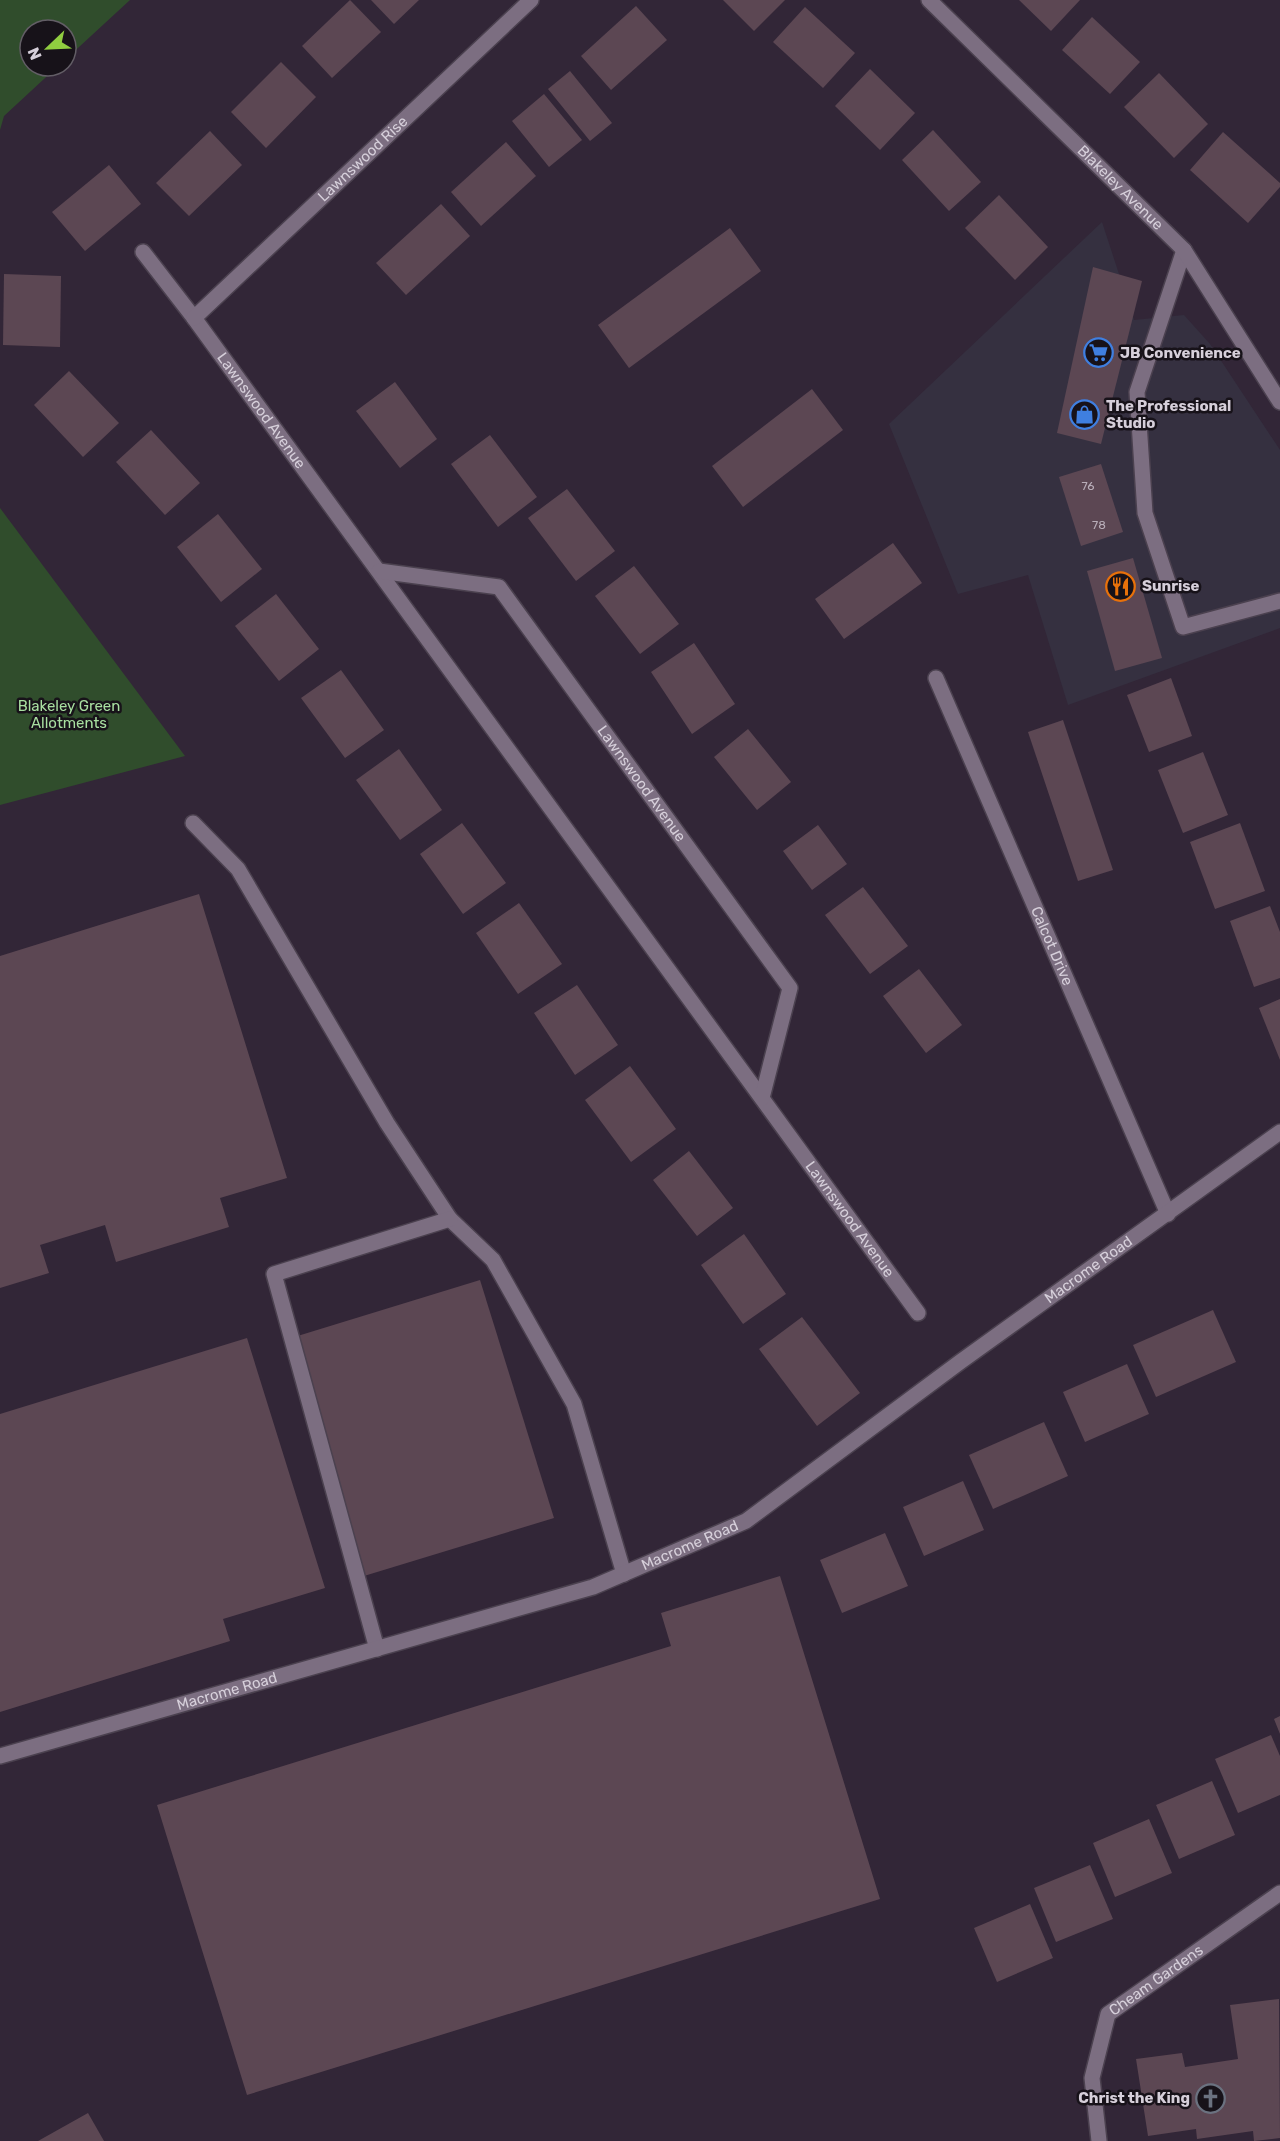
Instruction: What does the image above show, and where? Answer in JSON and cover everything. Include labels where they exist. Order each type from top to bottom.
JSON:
[{"type":"street","name":"Lawnswood Rise","points":[[194,318],[531,0]]},
{"type":"street","name":"Blakeley Avenue","points":[[929,0],[1184,250],[1280,402]]},
{"type":"street","points":[[1184,250],[1137,392],[1145,513],[1183,627],[1280,601]]},
{"type":"street","name":"Lawnswood Avenue","points":[[143,252],[379,571],[918,1313]]},
{"type":"street","name":"Lawnswood Avenue","points":[[379,571],[499,587],[790,988],[762,1098]]},
{"type":"street","name":"Calcot Drive","points":[[936,678],[1168,1214]]},
{"type":"street","points":[[194,823],[238,870],[387,1123],[450,1219],[493,1260],[574,1404],[624,1574]]},
{"type":"street","name":"Macrome Road","points":[[0,1756],[593,1587],[746,1521],[960,1362],[1280,1132]]},
{"type":"street","points":[[376,1649],[274,1274],[450,1219]]},
{"type":"street","name":"Cheam Gardens","points":[[1098,2141],[1092,2078],[1108,2014],[1280,1893]]},
{"type":"shaded area","points":[[1102,222],[1134,320],[1184,315],[1210,344],[1280,450],[1280,628],[1068,705],[1028,575],[958,594],[889,424]]},
{"type":"green space","points":[[0,0],[130,0],[78,48],[78,18],[18,18],[18,78],[45,78],[4,116],[0,130]]},
{"type":"green space","name":"Blakeley Green Allotments","points":[[0,508],[185,756],[0,805]]},
{"type":"building","points":[[350,0],[381,32],[332,78],[302,46]]},
{"type":"building","points":[[371,0],[419,0],[394,24]]},
{"type":"building","points":[[723,0],[785,0],[754,31]]},
{"type":"building","points":[[1019,0],[1080,0],[1051,31]]},
{"type":"building","points":[[636,6],[667,40],[611,90],[581,56]]},
{"type":"building","points":[[805,7],[855,53],[823,88],[773,42]]},
{"type":"building","points":[[1092,17],[1140,62],[1110,94],[1062,50]]},
{"type":"building","points":[[281,62],[316,97],[266,148],[231,112]]},
{"type":"building","points":[[870,69],[915,113],[880,150],[835,106]]},
{"type":"building","points":[[570,71],[612,123],[590,141],[548,89]]},
{"type":"building","points":[[1159,73],[1208,124],[1174,158],[1124,107]]},
{"type":"building","points":[[544,94],[582,140],[549,167],[512,121]]},
{"type":"building","points":[[933,130],[981,182],[949,211],[902,160]]},
{"type":"building","points":[[210,131],[242,165],[189,216],[156,183]]},
{"type":"building","points":[[1223,132],[1280,183],[1280,187],[1248,223],[1190,170]]},
{"type":"building","points":[[506,142],[536,176],[481,226],[451,192]]},
{"type":"building","points":[[109,165],[141,204],[85,251],[52,212]]},
{"type":"building","points":[[999,195],[1048,247],[1015,280],[965,228]]},
{"type":"building","points":[[441,204],[470,236],[406,295],[376,263]]},
{"type":"building","points":[[730,228],[761,271],[629,368],[598,325]]},
{"type":"building","points":[[1093,267],[1142,281],[1101,444],[1057,433]]},
{"type":"building","points":[[4,274],[61,276],[60,347],[3,345]]},
{"type":"building","points":[[69,371],[119,423],[83,457],[34,405]]},
{"type":"building","points":[[395,382],[437,439],[400,468],[356,411]]},
{"type":"building","points":[[812,389],[843,430],[743,507],[712,466]]},
{"type":"building","points":[[151,430],[200,483],[165,515],[116,462]]},
{"type":"building","points":[[490,435],[537,497],[498,527],[451,464]]},
{"type":"building","points":[[1101,464],[1123,532],[1081,546],[1059,477]]},
{"type":"building","points":[[567,489],[615,551],[576,581],[528,518]]},
{"type":"building","points":[[218,514],[262,569],[221,602],[177,547]]},
{"type":"building","points":[[893,543],[922,583],[844,639],[815,599]]},
{"type":"building","points":[[1133,558],[1162,658],[1115,671],[1087,571]]},
{"type":"building","points":[[634,566],[679,624],[640,654],[595,596]]},
{"type":"building","points":[[276,594],[319,649],[279,681],[235,626]]},
{"type":"building","points":[[694,643],[735,704],[692,734],[651,672]]},
{"type":"building","points":[[341,670],[384,730],[345,758],[301,698]]},
{"type":"building","points":[[1171,678],[1192,736],[1149,752],[1127,695]]},
{"type":"building","points":[[1063,720],[1113,870],[1078,881],[1028,732]]},
{"type":"building","points":[[748,729],[791,782],[757,810],[714,757]]},
{"type":"building","points":[[399,749],[442,810],[400,840],[356,780]]},
{"type":"building","points":[[1203,752],[1228,815],[1183,833],[1158,770]]},
{"type":"building","points":[[462,823],[506,883],[463,914],[420,854]]},
{"type":"building","points":[[1240,823],[1265,891],[1215,909],[1190,842]]},
{"type":"building","points":[[818,825],[847,864],[812,890],[783,851]]},
{"type":"building","points":[[863,887],[908,946],[870,974],[825,915]]},
{"type":"building","points":[[199,894],[287,1178],[220,1198],[229,1227],[116,1262],[105,1225],[40,1245],[49,1273],[0,1288],[0,956]]},
{"type":"building","points":[[519,903],[562,964],[518,994],[476,933]]},
{"type":"building","points":[[1270,906],[1280,932],[1280,978],[1254,987],[1230,921]]},
{"type":"building","points":[[919,969],[962,1025],[926,1053],[883,996]]},
{"type":"building","points":[[577,985],[618,1045],[575,1075],[534,1013]]},
{"type":"building","points":[[1280,999],[1280,1060],[1259,1008]]},
{"type":"building","points":[[630,1066],[676,1129],[631,1162],[585,1100]]},
{"type":"building","points":[[689,1151],[733,1208],[697,1236],[653,1180]]},
{"type":"building","points":[[744,1234],[786,1294],[743,1324],[701,1265]]},
{"type":"building","points":[[480,1280],[554,1518],[364,1576],[291,1338]]},
{"type":"building","points":[[1213,1310],[1236,1362],[1156,1397],[1133,1345]]},
{"type":"building","points":[[802,1317],[860,1393],[817,1426],[759,1349]]},
{"type":"building","points":[[247,1338],[325,1588],[223,1619],[230,1641],[0,1712],[0,1414]]},
{"type":"building","points":[[1127,1364],[1149,1414],[1085,1442],[1063,1392]]},
{"type":"building","points":[[1044,1422],[1068,1476],[993,1509],[969,1455]]},
{"type":"building","points":[[963,1481],[984,1530],[924,1556],[903,1507]]},
{"type":"building","points":[[885,1533],[908,1586],[842,1613],[820,1560]]},
{"type":"building","points":[[780,1576],[880,1899],[247,2095],[157,1805],[671,1646],[661,1613]]},
{"type":"building","points":[[1280,1716],[1280,1734],[1274,1719]]},
{"type":"building","points":[[1271,1735],[1280,1756],[1280,1795],[1238,1813],[1215,1759]]},
{"type":"building","points":[[1212,1781],[1235,1835],[1179,1859],[1156,1805]]},
{"type":"building","points":[[1149,1819],[1172,1873],[1115,1897],[1093,1843]]},
{"type":"building","points":[[1090,1865],[1113,1919],[1056,1942],[1034,1888]]},
{"type":"building","points":[[1030,1904],[1053,1958],[997,1982],[974,1928]]},
{"type":"building","name":"Christ the King","points":[[1279,1999],[1280,2138],[1254,2141],[1253,2131],[1197,2139],[1196,2129],[1148,2136],[1136,2059],[1182,2053],[1185,2067],[1238,2059],[1230,2005]]},
{"type":"building","points":[[88,2113],[104,2141],[38,2141]]},
{"type":"place","name":"JB Convenience","points":[[1099,353]]},
{"type":"place","name":"The Professional Studio","points":[[1085,415]]},
{"type":"place","name":"Sunrise","points":[[1121,586]]},
{"type":"place","name":"Christ the King","points":[[1211,2098]]}]
